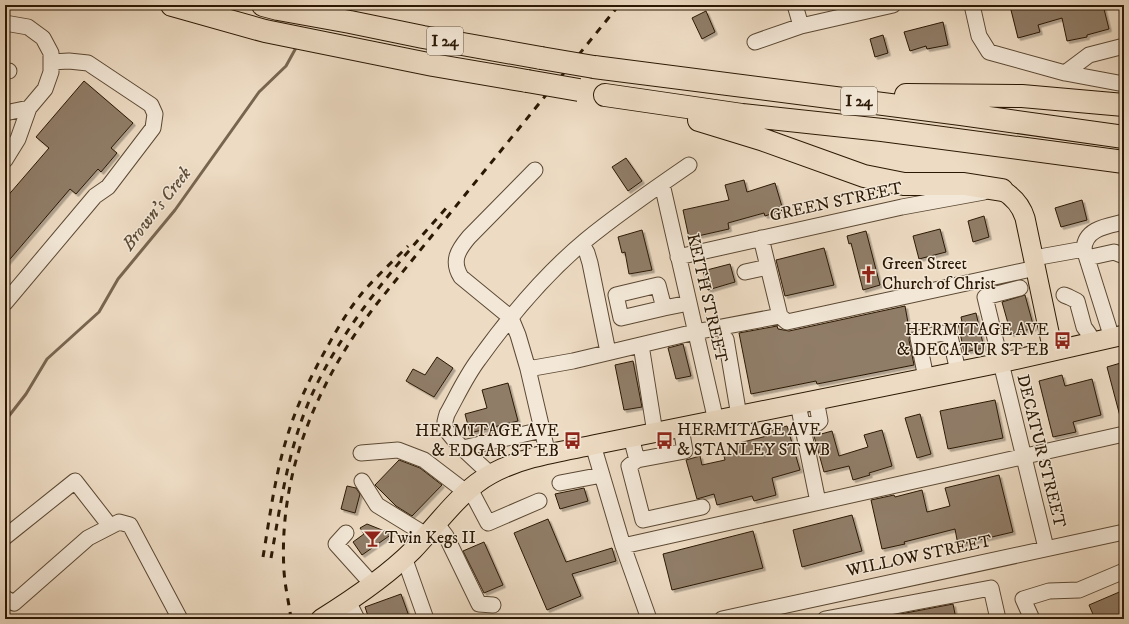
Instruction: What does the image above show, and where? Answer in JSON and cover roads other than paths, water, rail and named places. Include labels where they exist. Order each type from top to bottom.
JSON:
[{"type":"highway","name":"I 24","points":[[172,5],[265,31],[433,65],[605,95],[742,115],[882,130],[1124,162]]},
{"type":"highway","name":"I 24","points":[[270,7],[423,37],[594,67],[961,114],[1124,137]]},
{"type":"highway","points":[[801,94],[1022,96],[1124,105]]},
{"type":"highway","points":[[605,95],[714,124],[864,176],[904,184],[964,184],[1002,190]]},
{"type":"main road","points":[[1002,190],[1014,198],[1022,209],[1025,218],[1053,351]]},
{"type":"main road","points":[[321,619],[372,584],[404,557],[475,484],[490,474],[509,465],[631,437],[1000,363],[1053,351],[1088,335],[1118,337]]},
{"type":"street","points":[[755,42],[801,26],[893,5]]},
{"type":"street","points":[[972,5],[979,36],[989,52],[1064,73],[1124,84]]},
{"type":"street","points":[[795,6],[801,26]]},
{"type":"street","points":[[5,23],[28,28],[43,38],[51,53],[51,72],[44,88],[11,135],[5,160]]},
{"type":"street","points":[[1064,73],[1089,55],[1124,46]]},
{"type":"street","points":[[5,303],[95,196],[108,187],[153,128],[155,114],[152,105],[88,63],[69,61],[51,62]]},
{"type":"street","points":[[5,113],[29,108]]},
{"type":"street","points":[[490,474],[451,436],[445,428],[444,423],[447,414],[478,360],[511,318],[560,263],[622,212],[689,165]]},
{"type":"street","points":[[534,170],[469,237],[461,247],[455,263],[457,271],[461,277],[511,318],[528,369],[548,455]]},
{"type":"street","name":"KEITH STREET","points":[[662,184],[716,421]]},
{"type":"street","name":"GREEN STREET","points":[[678,257],[902,207],[968,194],[1002,190]]},
{"type":"street","points":[[1118,337],[1106,319],[1084,244],[1088,236],[1099,228],[1124,222]]},
{"type":"street","points":[[761,238],[780,316],[787,322],[1035,263],[1086,254],[1114,252],[1124,256]]},
{"type":"street","points":[[582,244],[590,263],[608,352]]},
{"type":"street","points":[[745,272],[768,267]]},
{"type":"street","name":"DECATUR STREET","points":[[1020,288],[985,297],[1046,548]]},
{"type":"street","points":[[1064,295],[1077,301],[1088,335]]},
{"type":"street","points":[[664,308],[689,304]]},
{"type":"street","points":[[528,369],[695,332],[780,316]]},
{"type":"street","points":[[1088,335],[1090,324],[1106,319]]},
{"type":"street","points":[[926,378],[918,338],[950,332],[958,371]]},
{"type":"street","points":[[726,339],[739,416]]},
{"type":"street","points":[[641,345],[655,433]]},
{"type":"street","points":[[802,426],[818,423],[820,421],[816,400]]},
{"type":"street","points":[[798,404],[818,502]]},
{"type":"street","points":[[681,428],[685,451],[637,460],[629,466],[643,520],[702,507]]},
{"type":"street","points":[[463,448],[542,430]]},
{"type":"street","points":[[623,546],[1124,434]]},
{"type":"street","points":[[631,437],[637,460]]},
{"type":"street","points":[[593,445],[623,546],[648,619]]},
{"type":"street","points":[[361,453],[398,450],[424,460],[468,491],[488,523],[539,501]]},
{"type":"street","points":[[560,483],[602,475]]},
{"type":"street","points":[[5,537],[75,481],[110,526]]},
{"type":"street","points":[[362,482],[376,506],[446,536],[479,604],[493,605]]},
{"type":"street","points":[[5,598],[14,603],[88,538],[119,522],[130,524],[180,619]]},
{"type":"street","name":"WILLOW STREET","points":[[722,619],[1124,532]]},
{"type":"street","points":[[346,533],[336,544],[372,584]]},
{"type":"street","points":[[404,557],[426,619]]},
{"type":"street","points":[[1032,619],[1024,599],[1049,591],[1079,590],[1124,571]]},
{"type":"street","points":[[825,619],[991,588],[998,619]]},
{"type":"street","points":[[348,601],[357,619]]},
{"type":"waterway","name":"Brown's Creek","points":[[5,421],[26,394],[47,359],[99,312],[118,279],[175,210],[259,92],[286,66],[297,46]]},
{"type":"railway","points":[[291,619],[284,571],[284,534],[288,497],[296,462],[307,427],[321,394],[338,362],[357,331],[379,301],[619,5]]},
{"type":"railway","points":[[271,558],[290,458],[300,425],[312,395],[327,365],[363,309],[405,255],[448,206]]},
{"type":"railway","points":[[263,557],[273,495],[283,449],[304,392],[329,343],[352,306],[379,274],[408,246]]},
{"type":"place","name":"Green Street Church of Christ","points":[[869,274]]},
{"type":"place","name":"HERMITAGE AVE & DECATUR ST EB","points":[[1062,340]]},
{"type":"place","name":"HERMITAGE AVE & STANLEY ST WB","points":[[664,440]]},
{"type":"place","name":"HERMITAGE AVE & EDGAR ST EB","points":[[572,441]]},
{"type":"place","name":"Twin Kegs II","points":[[372,538]]}]
